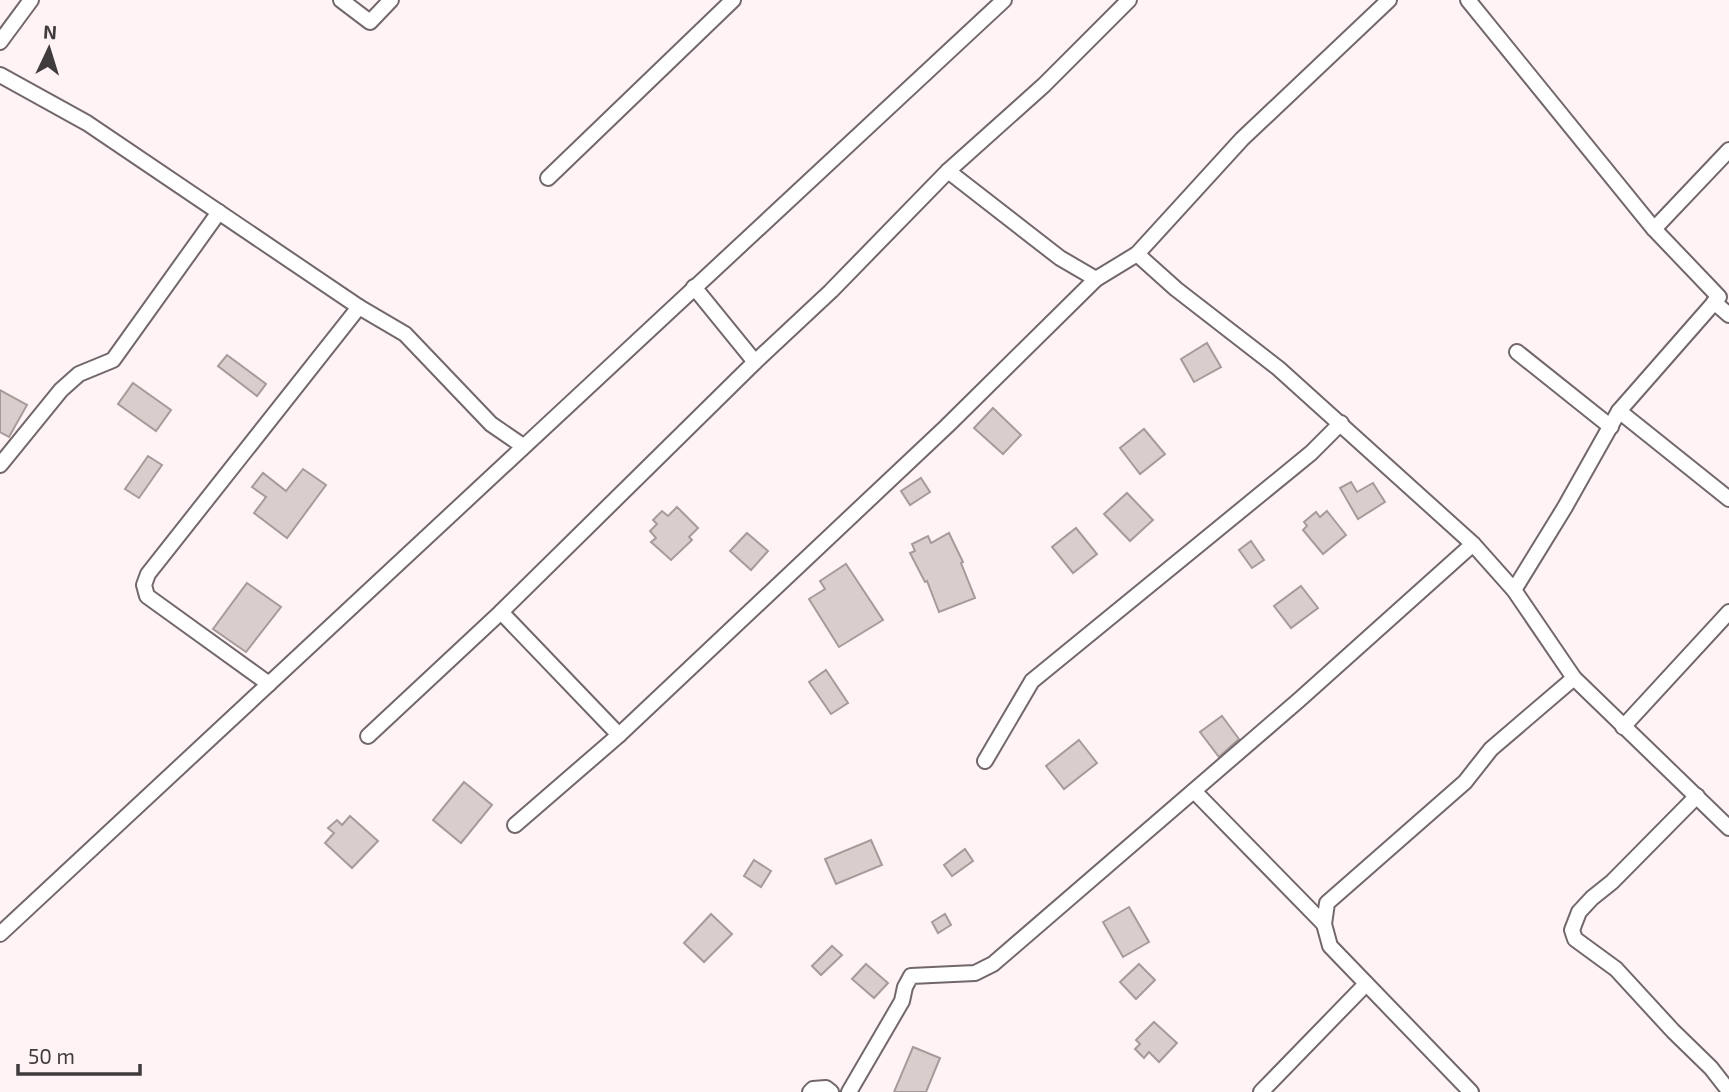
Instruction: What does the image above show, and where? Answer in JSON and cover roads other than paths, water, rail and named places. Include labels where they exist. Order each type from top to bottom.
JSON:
[{"type":"street","points":[[0,42],[31,0]]},
{"type":"street","points":[[341,0],[370,22],[391,0]]},
{"type":"street","points":[[548,178],[733,0]]},
{"type":"street","points":[[0,934],[1004,0]]},
{"type":"street","points":[[368,736],[501,612],[831,291],[948,171],[1044,85],[1129,0]]},
{"type":"street","points":[[515,825],[619,736],[947,426],[1096,279],[1137,254],[1242,139],[1389,0]]},
{"type":"street","points":[[1468,0],[1654,229],[1718,297],[1619,411],[1514,590]]},
{"type":"street","points":[[0,75],[88,122],[359,307],[405,334],[491,424],[523,446]]},
{"type":"street","points":[[1654,229],[1729,149]]},
{"type":"street","points":[[948,171],[1060,258],[1096,279]]},
{"type":"street","points":[[0,465],[61,390],[79,374],[113,360],[219,212]]},
{"type":"street","points":[[1137,254],[1176,289],[1278,368],[1473,544],[1514,590],[1574,678],[1729,828]]},
{"type":"street","points":[[694,287],[755,362]]},
{"type":"street","points":[[1714,302],[1729,315]]},
{"type":"street","points":[[269,684],[147,596],[144,585],[148,574],[359,307]]},
{"type":"street","points":[[1517,352],[1611,427]]},
{"type":"street","points":[[1619,411],[1729,499]]},
{"type":"street","points":[[985,761],[1032,681],[1311,453],[1341,423]]},
{"type":"street","points":[[849,1092],[902,1001],[905,986],[911,976],[975,972],[993,964],[1412,601],[1473,544]]},
{"type":"street","points":[[501,612],[619,736]]},
{"type":"street","points":[[1623,727],[1729,612]]},
{"type":"street","points":[[1471,1092],[1330,946],[1324,924],[1327,903],[1465,782],[1491,749],[1574,678]]},
{"type":"street","points":[[1194,791],[1324,924]]},
{"type":"street","points":[[1697,796],[1612,882],[1585,905],[1572,930],[1575,939],[1616,970],[1711,1068],[1729,1091]]},
{"type":"street","points":[[1261,1092],[1366,984]]},
{"type":"street","points":[[810,1092],[813,1089],[826,1088],[831,1092]]}]
